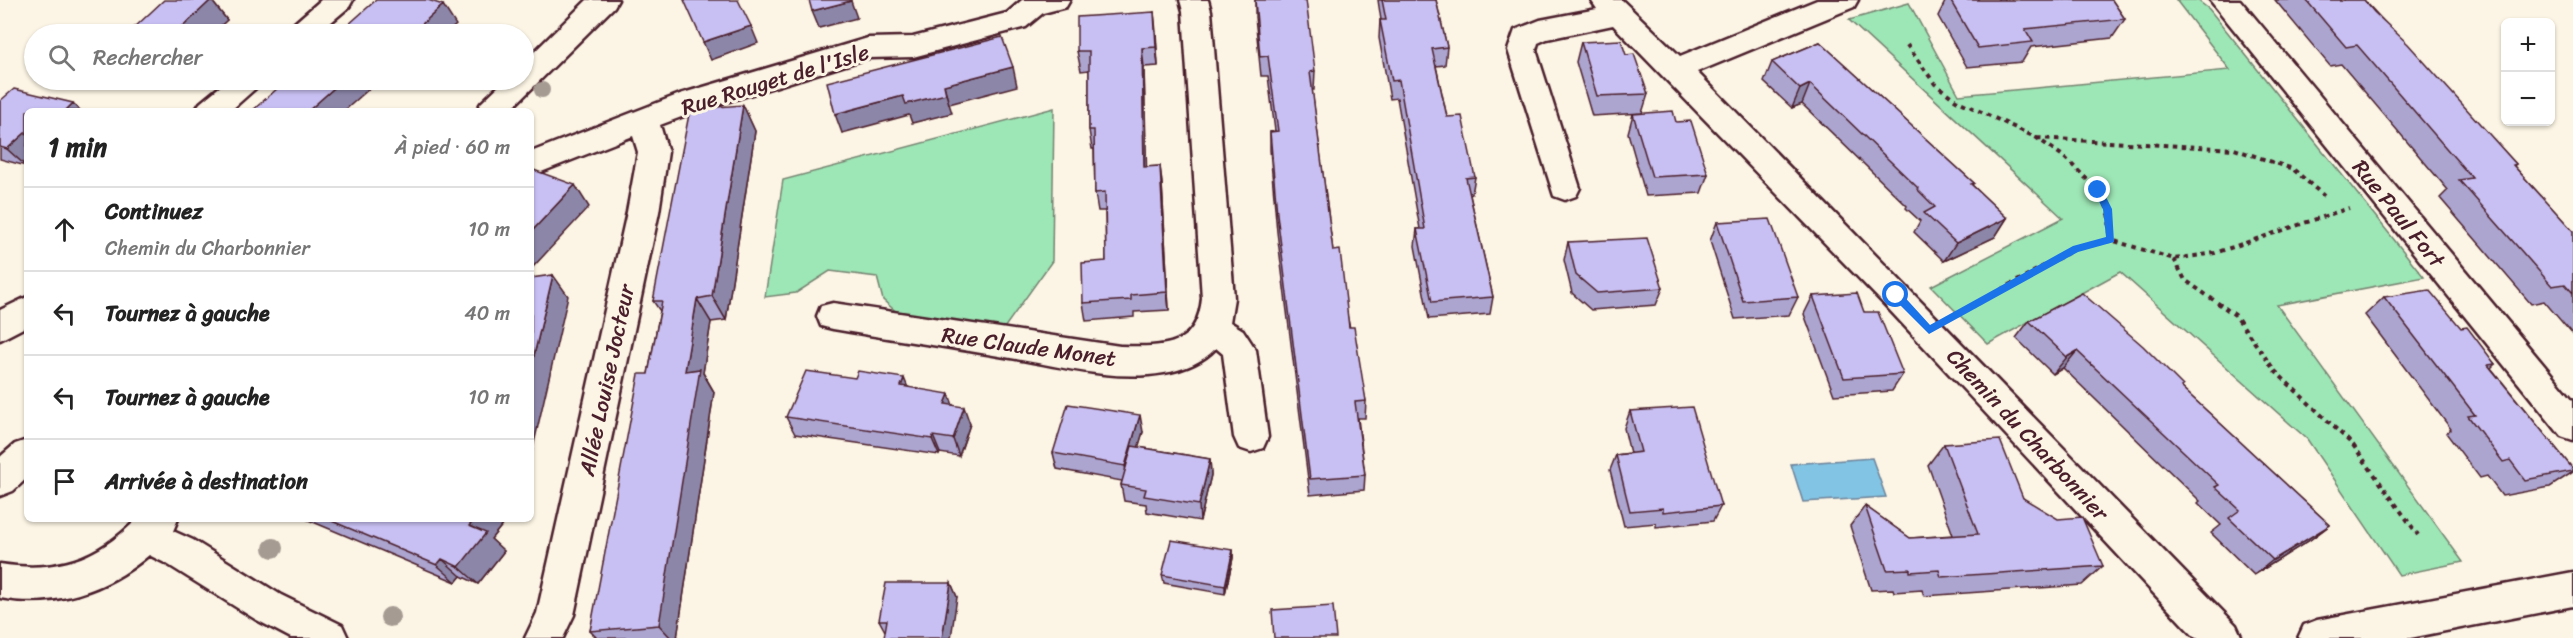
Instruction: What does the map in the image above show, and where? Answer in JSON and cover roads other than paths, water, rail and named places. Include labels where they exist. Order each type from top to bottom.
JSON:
[{"type":"street","points":[[311,24],[339,0]]},
{"type":"street","points":[[534,69],[604,0]]},
{"type":"street","name":"Rue Rouget de l'Isle","points":[[534,163],[690,102],[868,48],[913,47],[1016,20],[1034,6],[1056,0]]},
{"type":"street","points":[[1194,0],[1197,11],[1218,298],[1213,328],[1231,340],[1239,350],[1251,437]]},
{"type":"street","points":[[1676,69],[1844,0]]},
{"type":"street","name":"Rue Paul Fort","points":[[2224,0],[2573,425]]},
{"type":"street","points":[[1565,188],[1522,50],[1525,37],[1611,7]]},
{"type":"street","name":"Chemin du Charbonnier","points":[[1611,7],[1676,69],[2223,638]]},
{"type":"street","points":[[214,108],[235,90]]},
{"type":"street","points":[[494,108],[512,90]]},
{"type":"street","name":"Allée Louise Jocteur","points":[[544,638],[555,615],[643,212],[653,152],[644,121]]},
{"type":"street","points":[[0,326],[24,312]]},
{"type":"street","name":"Rue Claude Monet","points":[[834,316],[1142,362],[1181,355],[1207,338],[1213,328]]},
{"type":"street","points":[[0,582],[24,587],[54,585],[73,579],[100,568],[127,553],[154,528],[180,552],[308,633]]},
{"type":"street","points":[[2317,638],[2573,589]]},
{"type":"water","points":[[1872,458],[1886,497],[1803,502],[1791,464]]}]
